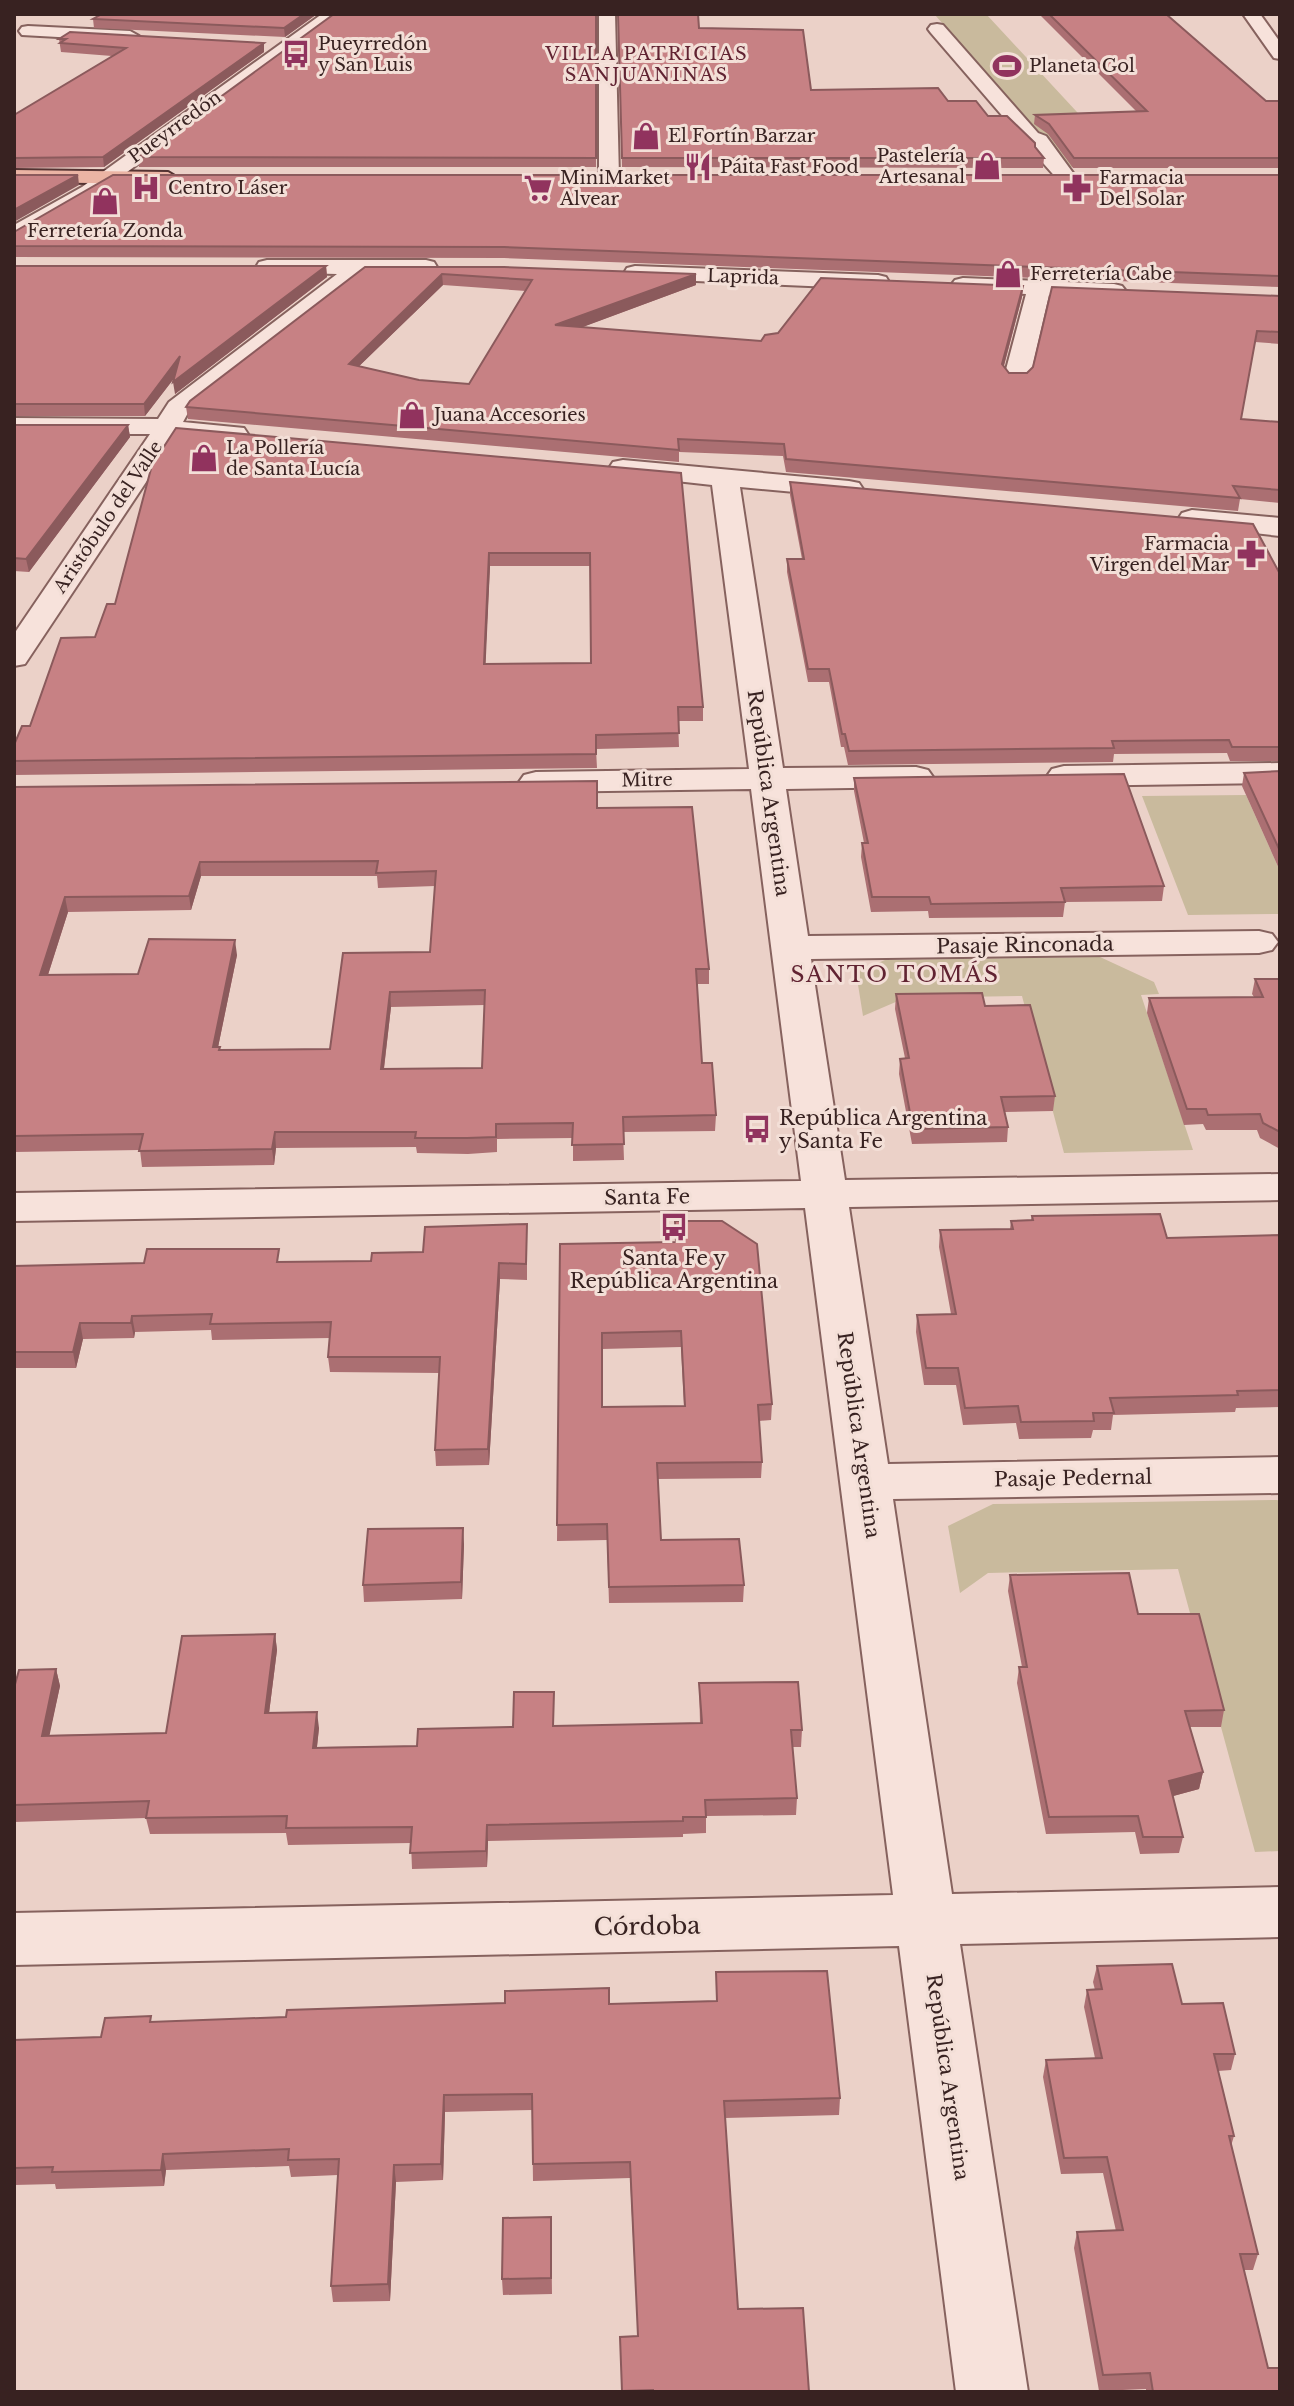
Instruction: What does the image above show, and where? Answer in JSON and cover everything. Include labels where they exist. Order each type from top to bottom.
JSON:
[{"type":"main road","points":[[14,176],[186,178]]},
{"type":"main road","points":[[1035,177],[1074,177]]},
{"type":"street","name":"Pueyrredón","points":[[14,234],[106,177],[333,14]]},
{"type":"street","points":[[607,14],[610,177]]},
{"type":"street","points":[[1251,14],[1280,54]]},
{"type":"street","points":[[14,46],[38,21],[149,30]]},
{"type":"street","points":[[937,29],[1031,137],[1039,140],[1050,153],[1046,155],[1074,177]]},
{"type":"street","points":[[258,43],[288,45]]},
{"type":"street","points":[[250,267],[448,267]]},
{"type":"street","name":"Aristóbulo del Valle","points":[[14,657],[153,454],[178,407],[360,267]]},
{"type":"street","name":"Laprida","points":[[614,272],[897,283]]},
{"type":"street","points":[[944,284],[1144,292]]},
{"type":"street","points":[[1017,377],[1039,288]]},
{"type":"street","points":[[14,426],[167,428],[263,436]]},
{"type":"street","points":[[597,466],[883,492]]},
{"type":"street","name":"República Argentina","points":[[725,477],[992,2392]]},
{"type":"street","points":[[1169,517],[1280,527]]},
{"type":"street","points":[[1031,776],[1280,773]]},
{"type":"street","name":"Mitre","points":[[507,782],[953,777]]},
{"type":"street","name":"Pasaje Rinconada","points":[[790,948],[1259,942]]},
{"type":"street","name":"Santa Fe","points":[[14,1207],[1280,1187]]},
{"type":"street","name":"Pasaje Pedernal","points":[[865,1482],[1280,1475]]},
{"type":"street","name":"Córdoba","points":[[14,1939],[1280,1912]]},
{"type":"shaded area","name":"Planeta Gol","points":[[935,15],[987,15],[1128,167],[1069,167]]},
{"type":"shaded area","points":[[1246,795],[1280,871],[1280,914],[1188,915],[1142,796]]},
{"type":"shaded area","points":[[1100,957],[1154,982],[1159,994],[1141,995],[1193,1150],[1064,1153],[1022,996],[905,998],[863,1016],[856,972],[885,960]]},
{"type":"shaded area","points":[[1280,1501],[1280,1851],[1255,1852],[1178,1569],[988,1573],[960,1593],[948,1526],[993,1504]]},
{"type":"building","points":[[102,14],[304,14],[284,28],[93,19]]},
{"type":"building","points":[[334,14],[596,14],[596,158],[138,157]]},
{"type":"building","points":[[618,14],[698,14],[699,28],[803,30],[811,90],[938,88],[948,101],[976,101],[988,116],[1007,116],[1035,143],[1044,158],[622,158]]},
{"type":"building","points":[[1049,14],[1166,14],[1266,101],[1280,101],[1280,158],[1074,158],[1049,124],[1035,115],[1147,111]]},
{"type":"building","points":[[70,32],[264,43],[103,157],[14,158],[14,115],[126,48],[60,43],[66,39],[59,39]]},
{"type":"building","points":[[14,175],[78,175],[14,210]]},
{"type":"building","points":[[113,175],[1280,175],[1280,276],[504,247],[14,246],[14,232]]},
{"type":"building","points":[[14,266],[326,266],[173,382],[180,356],[144,404],[14,404]]},
{"type":"building","points":[[365,267],[504,267],[696,274],[555,325],[761,341],[765,335],[778,333],[821,278],[1023,286],[1002,364],[1009,373],[1027,373],[1033,367],[1052,287],[1280,296],[1280,332],[1257,331],[1241,419],[1280,422],[1280,490],[1233,486],[1240,498],[786,459],[784,444],[678,439],[679,450],[186,407]],"holes":[[[442,274],[532,280],[469,384],[419,380],[349,364]]]},
{"type":"building","points":[[14,425],[128,425],[26,559],[14,558]]},
{"type":"building","points":[[176,428],[681,473],[703,707],[678,707],[679,733],[596,735],[596,754],[14,761],[14,745],[22,726],[30,726],[61,638],[95,637],[107,604],[115,604],[152,465]],"holes":[[[489,553],[590,553],[591,663],[484,664]]]},
{"type":"building","points":[[790,482],[1253,524],[1280,574],[1280,747],[1232,747],[1229,740],[1112,741],[1114,748],[849,751],[845,734],[842,734],[829,669],[808,669],[787,559],[804,559]]},
{"type":"building","points":[[1280,771],[1280,851],[1244,773]]},
{"type":"building","points":[[1124,774],[1164,886],[1061,888],[1065,902],[931,904],[929,897],[872,897],[862,843],[868,843],[854,778]]},
{"type":"building","points":[[597,781],[597,808],[692,807],[709,969],[696,969],[702,1063],[712,1063],[716,1115],[623,1117],[624,1144],[572,1145],[573,1123],[496,1124],[496,1137],[467,1138],[415,1138],[416,1132],[275,1132],[272,1149],[139,1151],[143,1134],[14,1136],[14,787]],"holes":[[[378,861],[376,873],[436,871],[430,952],[343,953],[330,1049],[219,1050],[220,1047],[213,1047],[235,940],[149,939],[138,974],[40,975],[65,897],[189,896],[200,862]],[[485,990],[482,1068],[381,1069],[390,992]]]},
{"type":"building","points":[[1255,979],[1280,979],[1280,1132],[1263,1123],[1260,1114],[1208,1115],[1206,1109],[1187,1109],[1149,998],[1263,997]]},
{"type":"building","points":[[982,993],[985,1006],[1030,1005],[1055,1096],[1001,1097],[1008,1127],[913,1129],[900,1059],[909,1058],[896,994]]},
{"type":"building","points":[[1160,1214],[1167,1238],[1280,1235],[1280,1390],[1237,1391],[1238,1395],[1110,1398],[1114,1413],[1093,1413],[1094,1421],[1021,1422],[1018,1406],[965,1408],[958,1368],[926,1368],[917,1315],[956,1314],[940,1230],[1013,1229],[1011,1221],[1033,1220],[1032,1216]]},
{"type":"building","points":[[675,1221],[722,1221],[757,1244],[772,1404],[758,1405],[762,1462],[657,1463],[661,1540],[739,1539],[744,1585],[609,1587],[607,1524],[557,1525],[560,1244],[676,1242]],"holes":[[[681,1331],[685,1406],[602,1407],[602,1333]]]},
{"type":"building","points":[[527,1224],[526,1264],[499,1263],[488,1449],[435,1450],[440,1357],[328,1357],[331,1322],[210,1324],[212,1314],[132,1316],[131,1323],[80,1323],[73,1352],[14,1352],[14,1266],[144,1263],[147,1249],[279,1249],[277,1262],[371,1261],[372,1253],[423,1252],[425,1227]]},
{"type":"building","points":[[463,1528],[461,1582],[363,1585],[368,1529]]},
{"type":"building","points":[[1129,1573],[1138,1614],[1199,1614],[1224,1710],[1185,1711],[1203,1772],[1169,1781],[1183,1837],[1143,1837],[1138,1816],[1049,1817],[1019,1667],[1027,1667],[1010,1575]]},
{"type":"building","points":[[275,1634],[265,1713],[317,1712],[313,1748],[417,1746],[418,1729],[513,1727],[514,1692],[554,1692],[553,1726],[702,1723],[699,1683],[798,1682],[802,1730],[791,1730],[797,1798],[705,1800],[706,1817],[683,1817],[683,1821],[487,1825],[486,1851],[410,1853],[412,1827],[286,1828],[287,1816],[146,1818],[149,1801],[14,1805],[14,1688],[19,1670],[56,1669],[42,1736],[166,1733],[182,1636]]},
{"type":"building","points":[[1172,1964],[1182,2004],[1223,2003],[1235,2054],[1214,2054],[1234,2136],[1229,2136],[1258,2254],[1240,2254],[1268,2368],[1280,2368],[1280,2392],[1153,2392],[1150,2373],[1103,2375],[1077,2232],[1123,2230],[1107,2157],[1064,2158],[1046,2060],[1102,2058],[1087,1990],[1102,1989],[1097,1966]]},
{"type":"building","points":[[827,1971],[840,2098],[724,2101],[738,2309],[803,2308],[809,2392],[622,2391],[620,2337],[638,2336],[630,2162],[533,2164],[532,2094],[444,2095],[441,2164],[394,2165],[388,2284],[331,2286],[339,2159],[288,2160],[289,2149],[163,2154],[161,2170],[52,2172],[53,2167],[14,2168],[14,2040],[101,2037],[105,2018],[151,2016],[150,2022],[286,2017],[287,2010],[505,2003],[505,1991],[609,1988],[609,2004],[717,2001],[716,1972]]},
{"type":"building","points":[[551,2217],[551,2278],[502,2279],[503,2218]]},
{"type":"place","name":"Pueyrredón y San Luis","points":[[296,54]]},
{"type":"place","name":"Planeta Gol","points":[[1007,66]]},
{"type":"place","name":"El Fortín Barzar","points":[[646,136]]},
{"type":"place","name":"Pastelería Artesanal","points":[[987,166]]},
{"type":"place","name":"Páita Fast Food","points":[[698,167]]},
{"type":"place","name":"Centro Láser","points":[[146,188]]},
{"type":"place","name":"MiniMarket Alvear","points":[[538,188]]},
{"type":"place","name":"Farmacia Del Solar","points":[[1077,188]]},
{"type":"place","name":"Ferretería Zonda","points":[[105,201]]},
{"type":"place","name":"Ferretería Cabe","points":[[1008,274]]},
{"type":"place","name":"Juana Accesories","points":[[412,415]]},
{"type":"place","name":"La Pollería de Santa Lucía","points":[[204,458]]},
{"type":"place","name":"Farmacia Virgen del Mar","points":[[1251,554]]},
{"type":"place","name":"República Argentina y Santa Fe","points":[[757,1129]]},
{"type":"place","name":"Santa Fe y República Argentina","points":[[674,1227]]},
{"type":"district","name":"VILLA PATRICIAS SANJUANINAS","points":[[647,64]]},
{"type":"district","name":"SANTO TOMÁS","points":[[895,974]]}]
